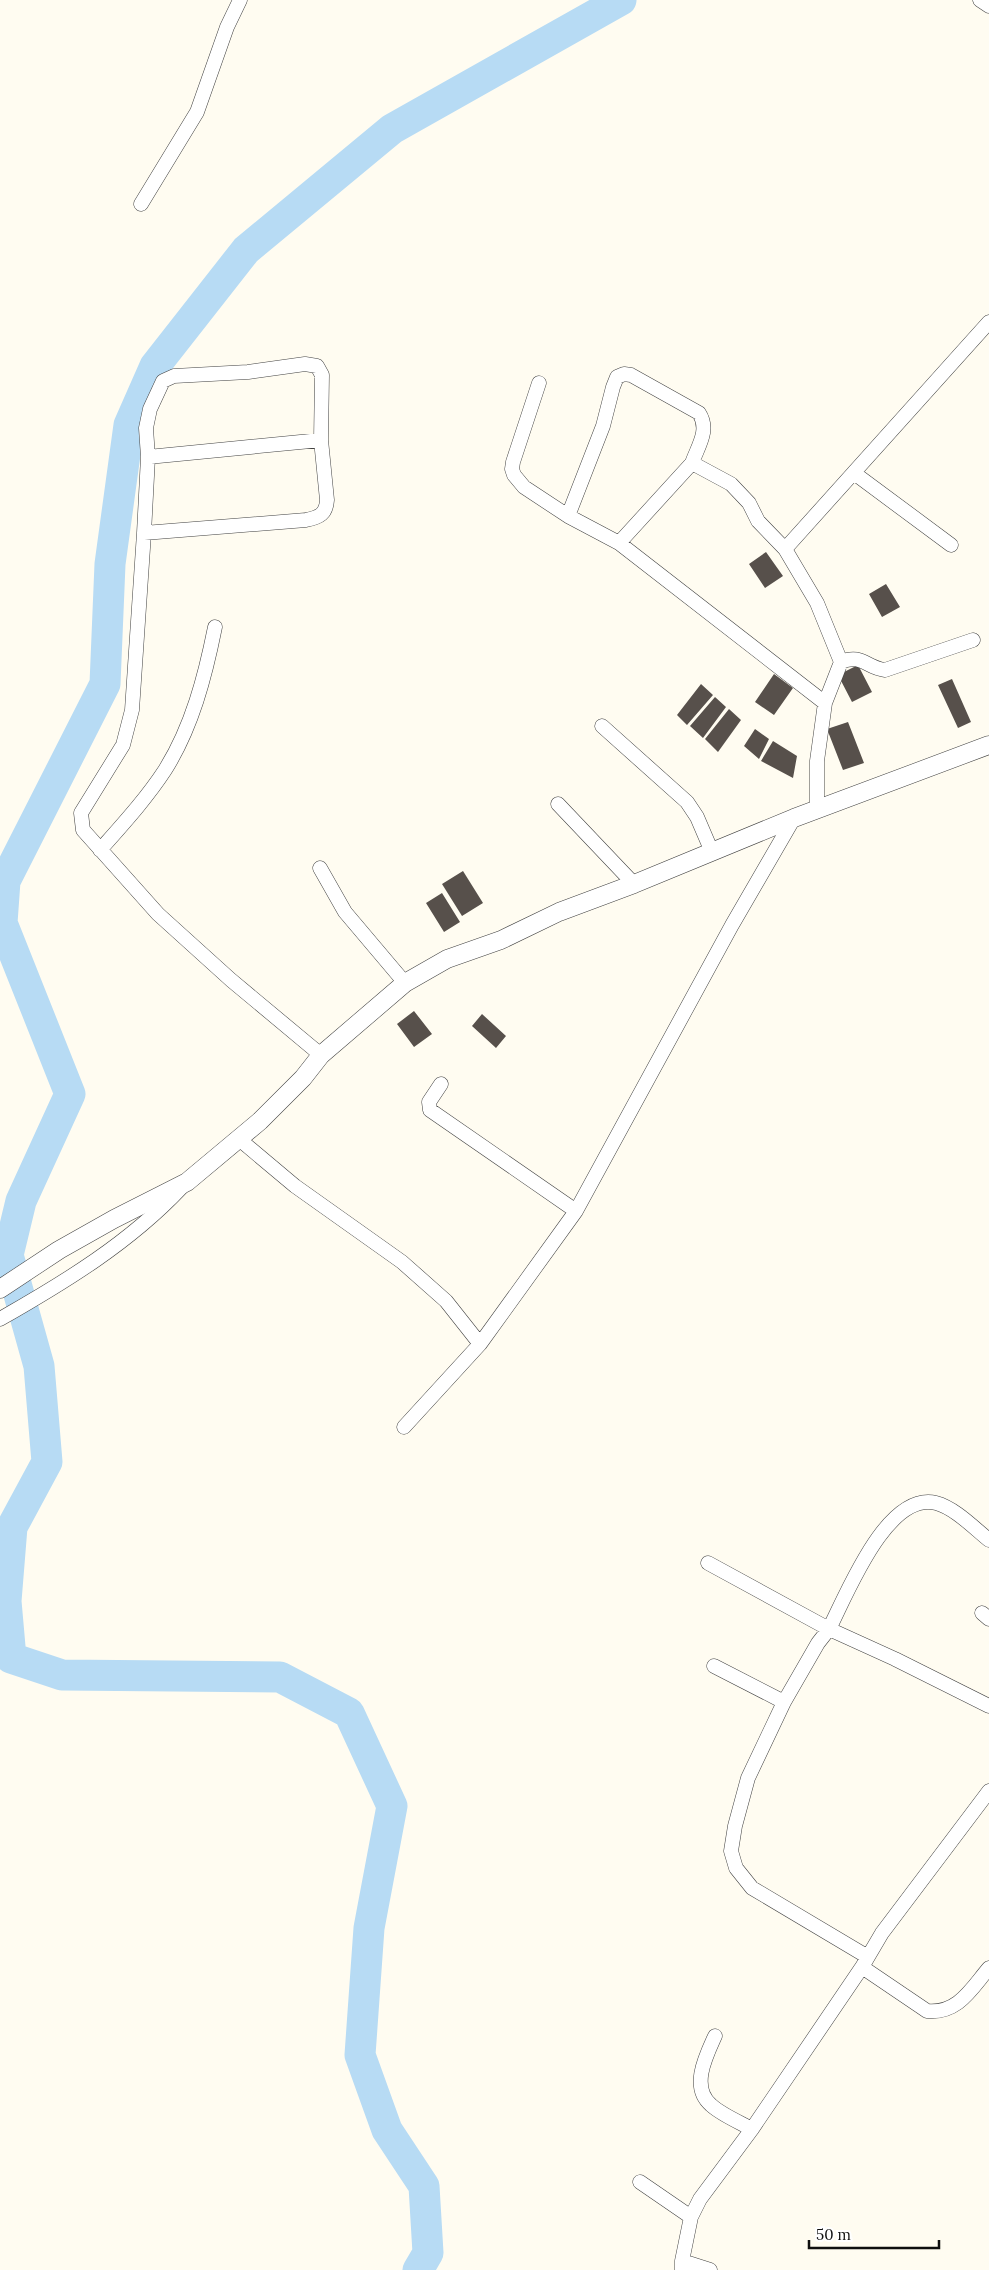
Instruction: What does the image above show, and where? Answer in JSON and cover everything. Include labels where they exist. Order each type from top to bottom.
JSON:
[{"type":"street","points":[[141,204],[197,112],[227,27],[240,0]]},
{"type":"street","points":[[980,0],[989,6]]},
{"type":"street","points":[[786,549],[989,322]]},
{"type":"street","points":[[144,532],[306,520],[322,515],[326,510],[321,440],[322,375],[317,366],[313,364],[248,372],[174,376],[162,381],[150,408],[146,428],[148,457],[132,710],[123,745],[81,814],[83,830],[158,914],[231,980],[321,1054]]},
{"type":"street","points":[[568,516],[604,426],[617,377],[624,374],[631,375],[700,413],[705,424],[692,463],[618,543]]},
{"type":"street","points":[[539,383],[512,469],[517,481],[568,516],[618,543],[825,703]]},
{"type":"street","points":[[148,457],[321,440]]},
{"type":"street","points":[[692,463],[731,484],[749,503],[758,521],[786,549],[817,603],[841,662],[825,703],[818,761],[817,810]]},
{"type":"street","points":[[854,474],[951,545]]},
{"type":"street","points":[[100,850],[144,799],[165,769],[184,735],[208,665],[215,627]]},
{"type":"street","points":[[841,662],[850,658],[858,659],[878,669],[885,670],[973,640]]},
{"type":"street","points":[[602,726],[687,802],[697,817],[712,852]]},
{"type":"street","points":[[0,1319],[61,1284],[131,1235],[158,1213],[187,1182],[239,1139],[302,1078],[321,1054],[406,983],[447,959],[501,940],[559,912],[634,884],[794,818],[989,745]]},
{"type":"street","points":[[558,804],[634,884]]},
{"type":"street","points":[[404,1427],[480,1344],[576,1211],[732,925],[794,818]]},
{"type":"street","points":[[320,868],[345,912],[406,983]]},
{"type":"street","points":[[440,1084],[429,1102],[430,1110],[576,1211]]},
{"type":"street","points":[[239,1139],[295,1186],[402,1262],[446,1301],[480,1344]]},
{"type":"street","points":[[0,1289],[59,1250],[114,1219],[187,1182]]},
{"type":"street","points":[[989,1540],[944,1506],[922,1502],[912,1505],[895,1518],[875,1539],[829,1629],[818,1643],[784,1702],[748,1778],[731,1851],[736,1868],[752,1888],[865,1962],[927,2010],[939,2012],[958,2004],[989,1968]]},
{"type":"street","points":[[708,1563],[829,1629],[895,1659],[989,1706]]},
{"type":"street","points":[[714,1666],[784,1702]]},
{"type":"street","points":[[710,2270],[682,2265],[691,2217],[700,2200],[752,2129],[865,1962],[882,1933],[989,1791]]},
{"type":"street","points":[[715,2036],[705,2059],[700,2080],[704,2096],[711,2106],[752,2129]]},
{"type":"street","points":[[640,2182],[691,2217]]},
{"type":"building","points":[[766,552],[783,576],[765,588],[749,564]]},
{"type":"building","points":[[886,584],[900,607],[882,617],[869,594]]},
{"type":"building","points":[[858,665],[872,692],[852,702],[838,675]]},
{"type":"building","points":[[774,674],[793,688],[774,715],[755,702]]},
{"type":"building","points":[[952,679],[971,722],[958,728],[938,685]]},
{"type":"building","points":[[701,684],[713,695],[687,725],[677,715]]},
{"type":"building","points":[[715,697],[726,707],[703,738],[690,726]]},
{"type":"building","points":[[729,709],[741,720],[718,752],[705,739]]},
{"type":"building","points":[[848,722],[864,763],[843,770],[827,729]]},
{"type":"building","points":[[755,729],[769,739],[759,759],[744,746]]},
{"type":"building","points":[[773,741],[797,756],[793,778],[761,761]]},
{"type":"building","points":[[463,871],[483,903],[462,916],[442,884]]},
{"type":"building","points":[[442,893],[460,922],[444,932],[426,903]]},
{"type":"building","points":[[414,1011],[432,1034],[414,1047],[397,1024]]},
{"type":"building","points":[[482,1014],[506,1036],[496,1048],[472,1026]]},
{"type":"waterway","points":[[418,2270],[428,2253],[424,2186],[387,2130],[360,2055],[369,1928],[392,1806],[349,1713],[280,1677],[62,1675],[11,1658],[6,1601],[12,1527],[47,1462],[39,1366],[8,1255],[21,1201],[70,1094],[2,923],[5,881],[105,684],[110,564],[129,425],[155,366],[246,250],[392,129],[621,0]]}]
